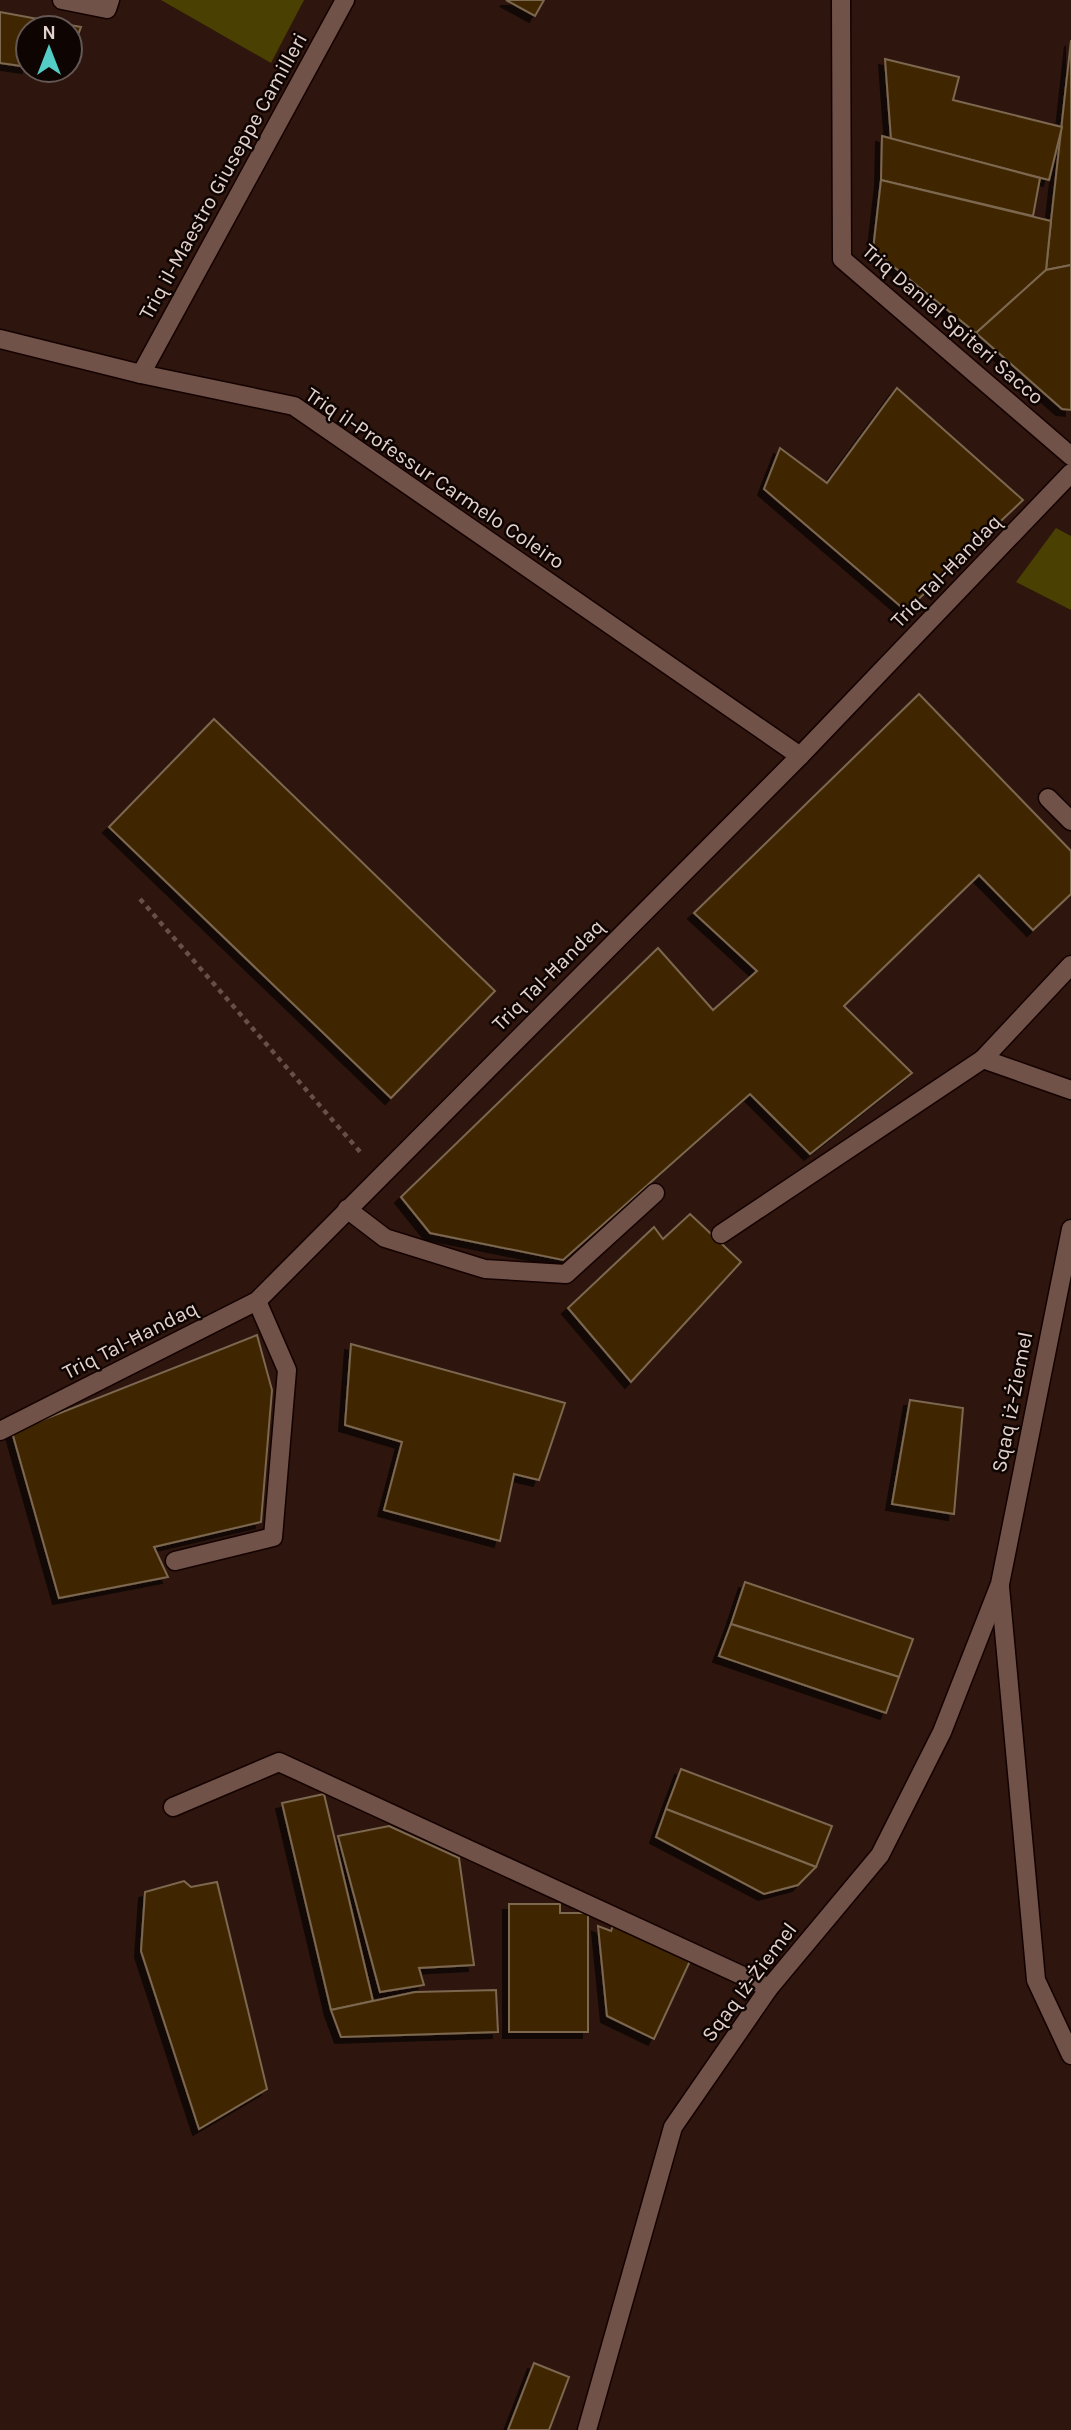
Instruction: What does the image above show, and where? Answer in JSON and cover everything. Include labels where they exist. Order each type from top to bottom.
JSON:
[{"type":"street","points":[[62,0],[107,9],[110,0]]},
{"type":"street","name":"Triq il-Maestro Giuseppe Camilleri","points":[[141,374],[345,0]]},
{"type":"street","name":"Triq Daniel Spiteri Sacco","points":[[841,0],[842,259],[1071,456]]},
{"type":"street","name":"Triq il-Professur Carmelo Coleiro","points":[[0,339],[20,341],[141,374],[294,406],[800,757]]},
{"type":"street","name":"Triq Tal-Ħandaq","points":[[0,1431],[257,1301],[379,1175],[800,757],[1071,474]]},
{"type":"street","points":[[1048,798],[1071,821]]},
{"type":"street","points":[[721,1234],[983,1059],[1071,965]]},
{"type":"street","points":[[983,1059],[1071,1090]]},
{"type":"street","points":[[347,1209],[385,1238],[485,1269],[566,1274],[655,1193]]},
{"type":"street","name":"Sqaq iż-Żiemel","points":[[1000,1584],[1066,1274],[1071,1229]]},
{"type":"street","points":[[175,1561],[273,1537],[288,1370],[257,1301]]},
{"type":"street","points":[[1000,1584],[1036,1980],[1071,2055]]},
{"type":"street","name":"Sqaq Iż-Żiemel","points":[[587,2430],[673,2127],[769,1988],[880,1855],[942,1732],[1000,1584]]},
{"type":"street","points":[[173,1807],[279,1762],[769,1988]]},
{"type":"path","points":[[140,899],[379,1175]]},
{"type":"shaded area","points":[[161,0],[304,0],[271,63]]},
{"type":"shaded area","points":[[1056,528],[1071,536],[1071,610],[1016,582]]},
{"type":"building","points":[[506,0],[544,0],[535,16]]},
{"type":"building","points":[[0,12],[14,15],[14,65],[0,63]]},
{"type":"building","points":[[1071,40],[1071,265],[1046,270],[1051,221]]},
{"type":"building","points":[[885,59],[959,77],[953,100],[1062,127],[1049,180],[891,139]]},
{"type":"building","points":[[882,136],[1040,178],[1033,216],[881,180]]},
{"type":"building","points":[[881,180],[1051,221],[1046,270],[976,333],[873,250]]},
{"type":"building","points":[[1071,265],[1071,410],[1062,409],[976,333],[1046,270]]},
{"type":"building","points":[[897,388],[1023,500],[906,611],[764,489],[780,448],[827,483]]},
{"type":"building","points":[[919,694],[1071,851],[1071,894],[1033,930],[979,875],[844,1006],[912,1073],[810,1154],[750,1094],[563,1260],[430,1233],[401,1197],[658,948],[713,1010],[757,971],[694,913]]},
{"type":"building","points":[[214,719],[495,991],[391,1098],[109,827]]},
{"type":"building","points":[[690,1214],[741,1262],[631,1382],[568,1308],[654,1227],[663,1239]]},
{"type":"building","points":[[257,1335],[272,1390],[261,1522],[154,1547],[168,1577],[59,1598],[12,1432]]},
{"type":"building","points":[[351,1344],[565,1403],[539,1480],[514,1474],[500,1541],[384,1510],[402,1442],[345,1425]]},
{"type":"building","points":[[910,1400],[963,1408],[954,1514],[892,1504]]},
{"type":"building","points":[[745,1582],[913,1639],[899,1677],[731,1624]]},
{"type":"building","points":[[731,1624],[899,1677],[886,1713],[719,1656]]},
{"type":"building","points":[[681,1769],[832,1826],[816,1867],[666,1809]]},
{"type":"building","points":[[324,1794],[373,2001],[331,2010],[282,1803]]},
{"type":"building","points":[[666,1809],[816,1867],[798,1885],[764,1894],[656,1837]]},
{"type":"building","points":[[389,1826],[459,1858],[474,1965],[419,1968],[424,1985],[380,1992],[338,1836]]},
{"type":"building","points":[[184,1881],[191,1887],[217,1882],[267,2089],[199,2129],[141,1951],[145,1892]]},
{"type":"building","points":[[509,1904],[560,1904],[560,1913],[588,1913],[588,2032],[509,2032]]},
{"type":"building","points":[[614,1923],[690,1961],[654,2039],[607,2016],[598,1926],[611,1931]]},
{"type":"building","points":[[496,1990],[498,2032],[341,2037],[331,2010],[415,1992]]},
{"type":"building","points":[[534,2363],[569,2377],[549,2430],[508,2430]]}]
